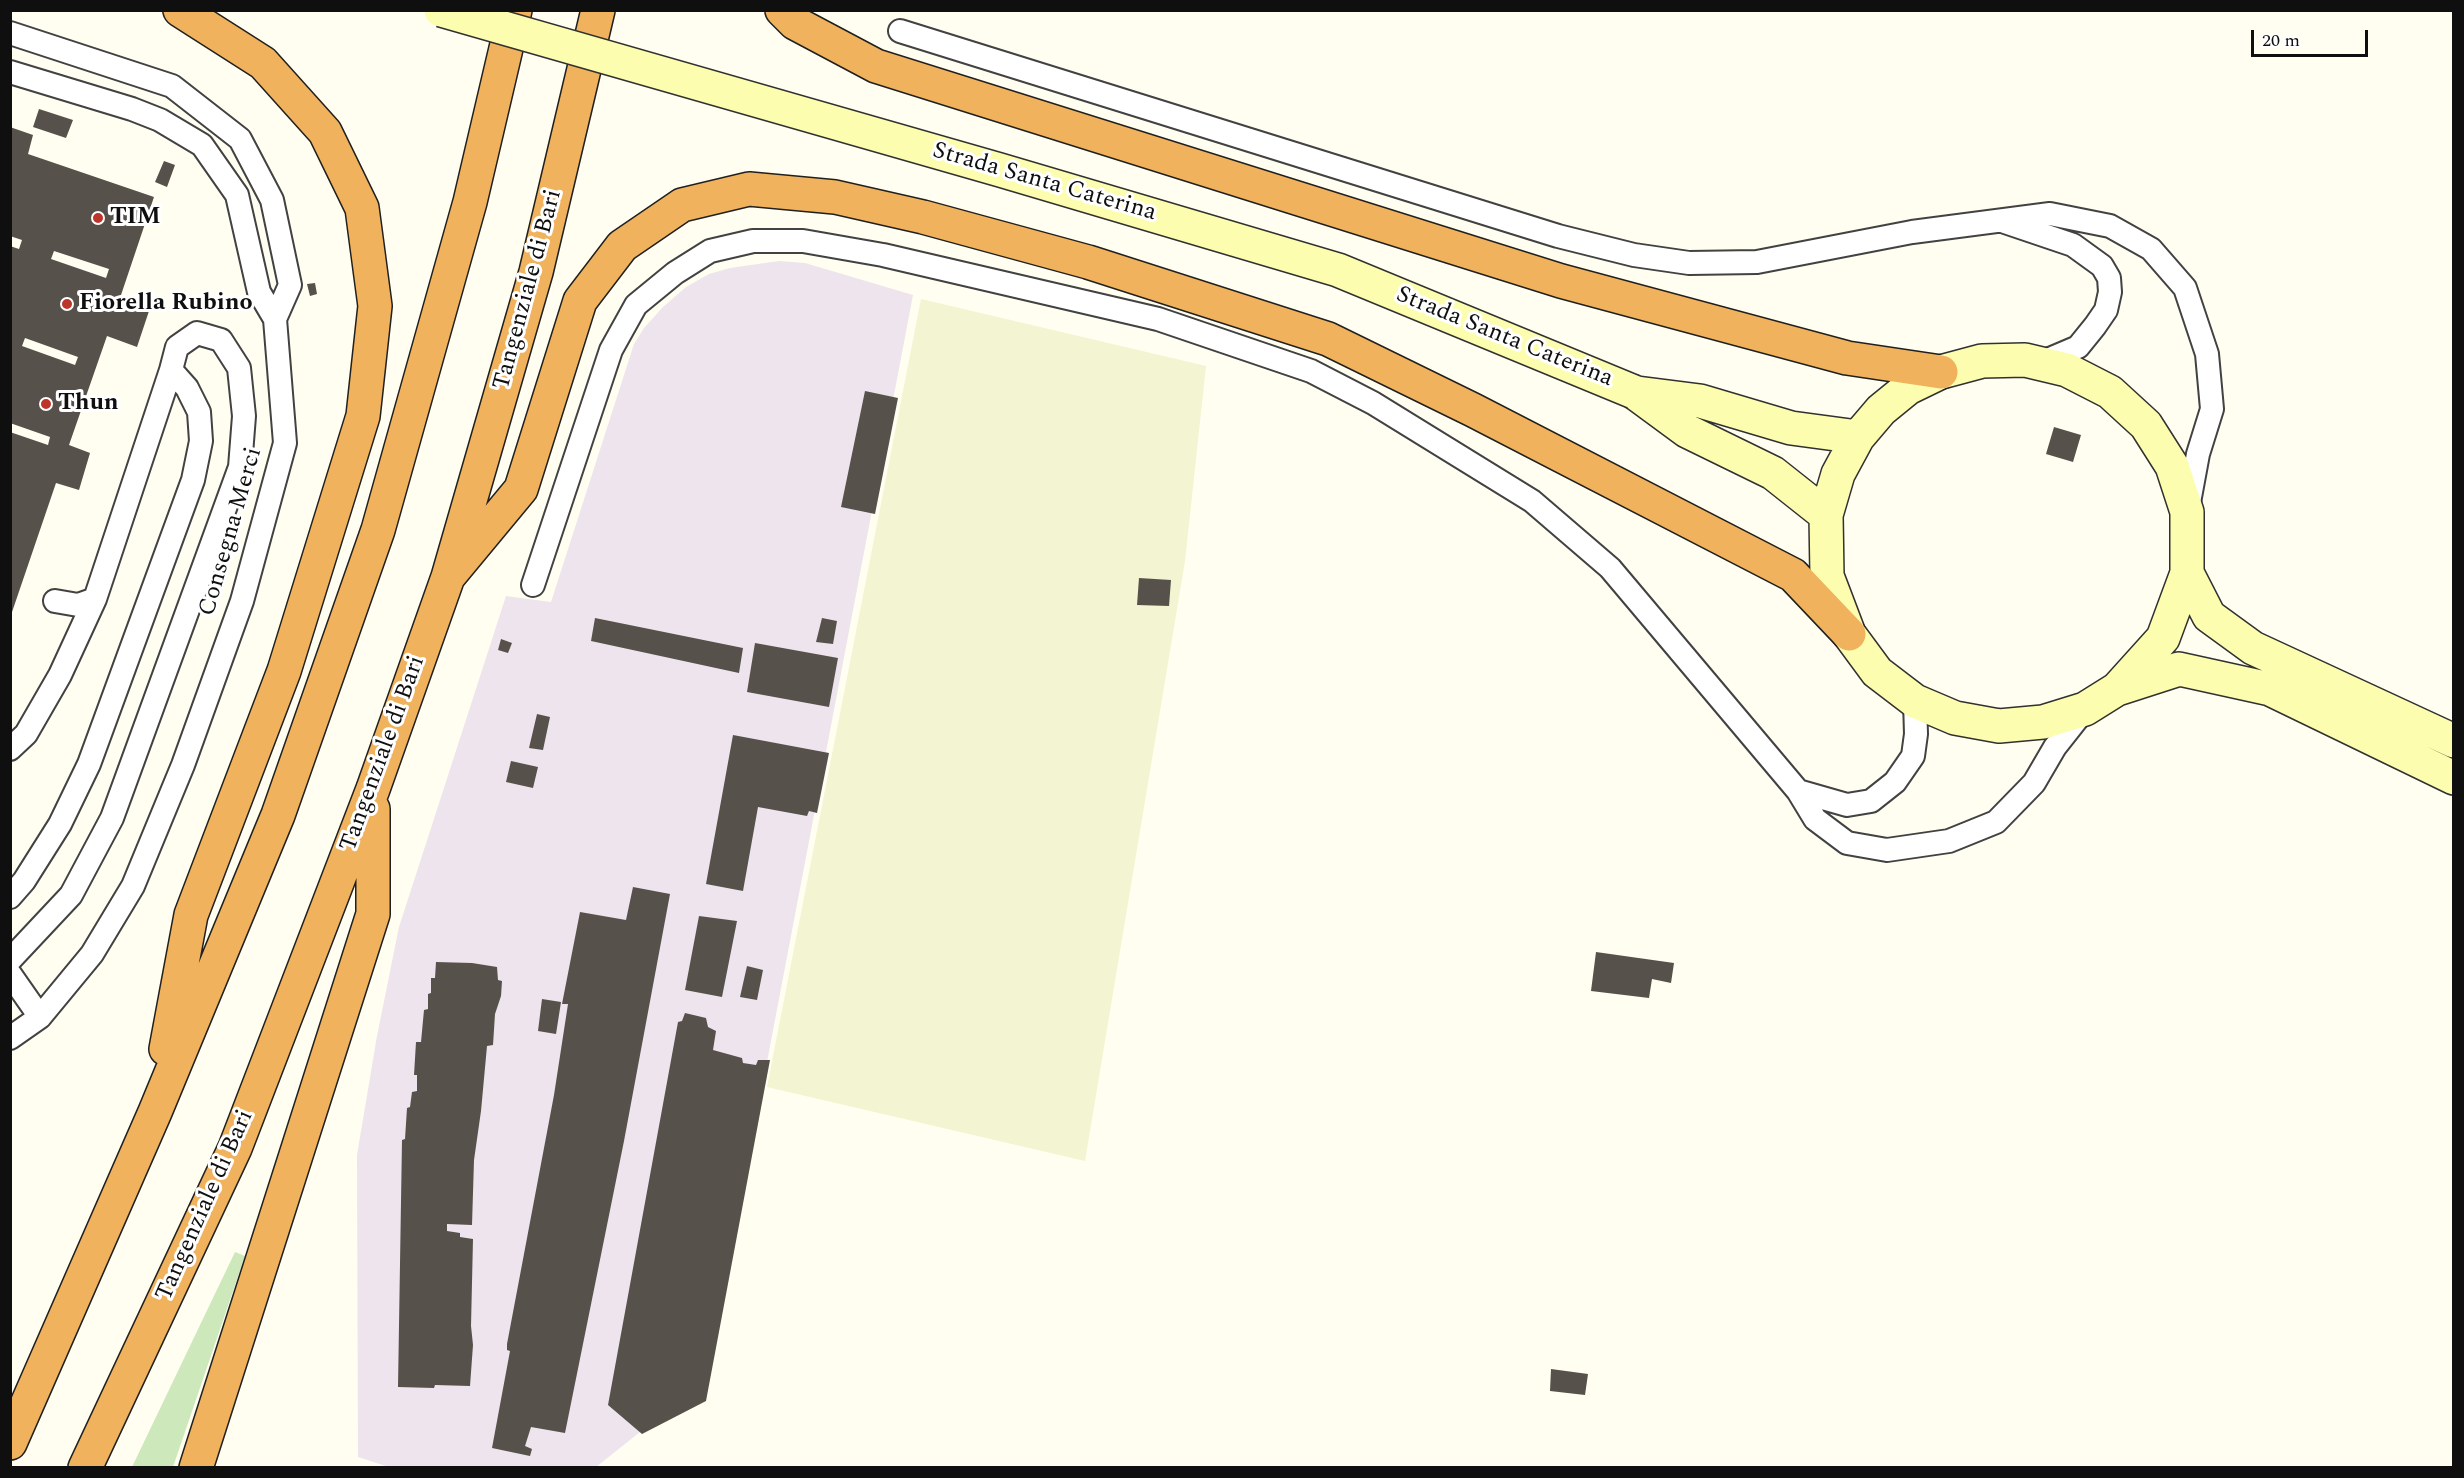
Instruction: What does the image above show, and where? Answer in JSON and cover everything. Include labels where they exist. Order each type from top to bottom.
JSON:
[{"type":"highway","points":[[155,1112],[191,915],[284,671],[363,416],[375,306],[362,208],[325,132],[263,63],[180,10]]},
{"type":"highway","points":[[10,1443],[155,1112],[278,815],[378,530],[470,202],[515,10]]},
{"type":"highway","name":"Tangenziale di Bari","points":[[85,1467],[235,1148],[373,789],[448,577],[536,272],[598,10]]},
{"type":"highway","points":[[782,10],[795,23],[876,66],[1539,273],[1847,358],[1941,372]]},
{"type":"highway","points":[[448,577],[521,489],[580,301],[608,264],[622,246],[682,205],[748,189],[835,197],[923,217],[1088,262],[1328,339],[1473,410],[1793,575],[1849,634]]},
{"type":"highway","points":[[196,1467],[373,914],[373,789]]},
{"type":"street","name":"Strada Santa Caterina","points":[[441,10],[1338,270],[1634,392],[1687,431],[1773,473],[1826,515]]},
{"type":"street","points":[[2117,689],[2163,638],[2187,573],[2187,512],[2172,465],[2146,425],[2110,392],[2067,370],[2025,360],[1982,362],[1941,372],[1899,396],[1881,410],[1858,437],[1838,474],[1826,515],[1827,576],[1849,634],[1877,672],[1915,701],[1955,718],[1999,726],[2043,722],[2085,709],[2117,689],[2179,669],[2270,689],[2454,778]]},
{"type":"street","name":"Strada Santa Caterina","points":[[1634,392],[1700,401],[1791,428],[1858,437]]},
{"type":"street","points":[[2187,573],[2209,616],[2253,648],[2454,741]]},
{"type":"lane","points":[[900,31],[1557,236],[1634,255],[1689,263],[1756,262],[1912,232],[2050,214],[2110,226],[2151,249],[2185,288],[2207,354],[2212,410],[2198,454],[2187,512]]},
{"type":"lane","name":"Consegna Merci","points":[[10,33],[172,86],[240,139],[272,200],[290,285],[275,319],[285,443],[242,601],[183,765],[133,886],[92,954],[40,1017],[10,1038]]},
{"type":"lane","points":[[10,72],[132,109],[160,120],[202,145],[237,195],[259,292],[275,319]]},
{"type":"lane","points":[[1998,219],[2073,245],[2103,266],[2109,278],[2110,292],[2106,310],[2095,327],[2078,347],[2038,364]]},
{"type":"lane","points":[[533,585],[611,350],[636,305],[675,273],[710,250],[753,242],[803,241],[882,255],[1158,319],[1311,371],[1373,403],[1532,501],[1610,568],[1798,791],[1815,819],[1847,843],[1887,850],[1949,841],[1996,822],[2034,783],[2055,747],[2085,709]]},
{"type":"lane","points":[[10,749],[26,734],[60,675],[95,599],[177,347],[197,333],[221,340],[239,368],[244,416],[240,467],[112,818],[71,895],[10,960]]},
{"type":"lane","points":[[10,897],[24,881],[60,824],[89,764],[194,480],[201,441],[199,412],[187,388],[171,370]]},
{"type":"lane","points":[[55,601],[78,605],[95,599]]},
{"type":"lane","points":[[1798,791],[1847,806],[1871,801],[1895,782],[1913,756],[1916,734],[1915,701]]},
{"type":"lane","points":[[10,974],[40,1017]]},
{"type":"shaded area","points":[[779,261],[805,263],[913,295],[703,1398],[640,1432],[596,1467],[392,1468],[358,1457],[357,1155],[377,1036],[399,927],[506,596],[551,602],[634,344],[644,328],[686,287],[709,274],[730,268]]},
{"type":"green space","points":[[921,299],[1206,366],[1185,561],[1085,1161],[767,1087]]},
{"type":"green space","points":[[235,1252],[245,1256],[173,1467],[132,1467]]},
{"type":"building","points":[[39,109],[73,120],[66,138],[33,127]]},
{"type":"building","points":[[10,127],[33,135],[28,154],[154,197],[120,298],[150,308],[137,347],[107,336],[69,445],[90,453],[79,490],[56,483],[11,615],[10,432],[48,445],[50,437],[10,423],[10,246],[19,249],[22,240],[10,236]],"holes":[[[54,251],[109,269],[106,278],[51,259]],[[25,338],[78,357],[75,365],[22,346]]]},
{"type":"building","points":[[164,161],[175,165],[167,187],[155,182]]},
{"type":"building","points":[[315,283],[317,294],[310,296],[307,284]]},
{"type":"building","points":[[865,391],[898,398],[875,514],[841,507]]},
{"type":"building","points":[[2054,427],[2081,435],[2073,462],[2046,454]]},
{"type":"building","points":[[1139,578],[1171,580],[1169,606],[1137,605]]},
{"type":"building","points":[[595,618],[743,648],[739,673],[591,641]]},
{"type":"building","points":[[822,618],[837,621],[833,644],[816,642]]},
{"type":"building","points":[[501,639],[512,643],[508,653],[498,650]]},
{"type":"building","points":[[755,643],[838,658],[829,707],[747,692]]},
{"type":"building","points":[[537,714],[550,717],[543,750],[529,748]]},
{"type":"building","points":[[733,735],[829,753],[817,813],[809,811],[807,816],[758,807],[743,891],[706,884]]},
{"type":"building","points":[[511,761],[538,767],[533,788],[506,782]]},
{"type":"building","points":[[633,887],[670,894],[624,1141],[565,1433],[531,1427],[525,1446],[532,1449],[530,1456],[492,1448],[510,1351],[507,1350],[507,1344],[554,1095],[568,1004],[562,1004],[580,912],[626,920]]},
{"type":"building","points":[[699,916],[737,921],[722,997],[685,990]]},
{"type":"building","points":[[1596,952],[1674,963],[1671,983],[1652,979],[1649,998],[1591,991]]},
{"type":"building","points":[[436,962],[472,963],[497,967],[498,980],[502,981],[501,996],[495,1014],[493,1045],[487,1046],[474,1160],[472,1225],[447,1224],[447,1231],[460,1233],[460,1237],[473,1239],[471,1326],[473,1345],[470,1386],[398,1387],[402,1140],[405,1139],[407,1108],[410,1107],[412,1092],[417,1091],[417,1075],[414,1075],[416,1042],[421,1042],[424,1010],[428,1009],[428,994],[431,993],[431,978],[435,978]]},
{"type":"building","points":[[747,966],[763,970],[757,1000],[740,997]]},
{"type":"building","points":[[542,999],[561,1002],[556,1034],[538,1031]]},
{"type":"building","points":[[685,1013],[706,1018],[708,1027],[716,1031],[713,1050],[742,1058],[743,1063],[756,1065],[758,1060],[770,1060],[706,1401],[642,1434],[608,1405],[678,1022],[682,1021]]},
{"type":"building","points":[[1551,1369],[1588,1374],[1585,1395],[1550,1391]]},
{"type":"place","name":"TIM","points":[[98,218]]},
{"type":"place","name":"Fiorella Rubino","points":[[67,304]]},
{"type":"place","name":"Thun","points":[[46,404]]}]
